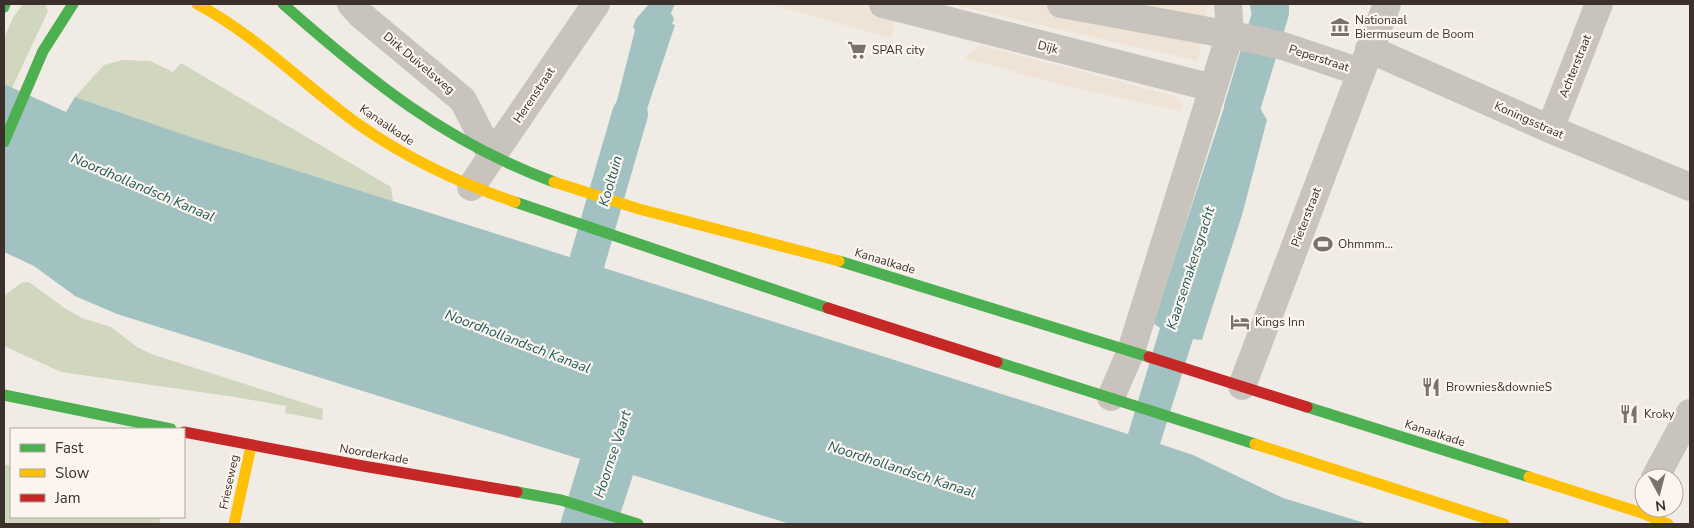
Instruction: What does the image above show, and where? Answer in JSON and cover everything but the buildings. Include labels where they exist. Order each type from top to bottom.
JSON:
[{"type":"street","points":[[4,142],[63,16],[73,4]]},
{"type":"street","name":"Kanaalkade","points":[[197,4],[216,14],[294,71],[358,124],[410,157],[471,187],[776,291],[1119,400]]},
{"type":"street","points":[[283,4],[396,100],[451,135],[492,157]]},
{"type":"street","name":"Dirk Duivelsweg","points":[[351,4],[361,15],[463,100],[492,157]]},
{"type":"street","name":"Herenstraat","points":[[471,187],[596,4]]},
{"type":"street","name":"Dijk","points":[[883,4],[1213,88]]},
{"type":"street","points":[[1061,4],[1238,36]]},
{"type":"street","points":[[1228,4],[1238,36],[1213,88],[1136,352],[1119,400],[1504,524]]},
{"type":"street","name":"Pieterstraat","points":[[1242,386],[1364,60],[1387,4]]},
{"type":"street","name":"Achterstraat","points":[[1550,129],[1600,4]]},
{"type":"street","name":"Peperstraat","points":[[1238,36],[1277,45],[1364,60]]},
{"type":"street","name":"Koningsstraat","points":[[1364,60],[1550,129],[1690,187]]},
{"type":"street","name":"Kanaalkade","points":[[492,157],[619,203],[794,248],[1136,352],[1634,508]]},
{"type":"street","points":[[4,395],[166,428]]},
{"type":"street","points":[[1660,468],[1690,414]]},
{"type":"street","name":"Noorderkade","points":[[185,432],[251,446],[561,500],[633,522]]},
{"type":"street","name":"Frieseweg","points":[[234,524],[251,446]]},
{"type":"street","name":"Kanaalkade","points":[[1656,518],[1668,524]]},
{"type":"green space","points":[[23,4],[45,4],[48,11],[4,105],[4,38],[14,16]]},
{"type":"green space","points":[[123,60],[150,61],[173,72],[181,63],[391,187],[393,201],[200,140],[75,97],[104,65]]},
{"type":"green space","points":[[29,282],[66,309],[82,318],[111,327],[137,347],[151,354],[323,409],[322,420],[285,413],[286,406],[61,372],[4,346],[4,296],[21,283]]},
{"type":"green space","points":[[4,464],[10,466],[10,518],[159,518],[160,524],[4,524]]},
{"type":"shaded area","points":[[770,4],[903,4],[898,8],[891,38]]},
{"type":"shaded area","points":[[950,4],[1207,4],[1198,61]]},
{"type":"shaded area","points":[[980,45],[1175,96],[1183,104],[1181,111],[1066,86],[965,58]]},
{"type":"water","points":[[649,4],[675,4],[671,13],[674,19],[672,24],[675,25],[628,166],[602,159],[635,30],[633,27],[636,19]]},
{"type":"water","points":[[1250,4],[1288,4],[1283,23],[1277,26],[1254,18]]},
{"type":"water","points":[[1249,57],[1268,62],[1264,71],[1260,108],[1267,120],[1242,215],[1202,340],[1193,339],[1160,444],[1193,455],[1283,498],[1368,524],[790,524],[633,475],[617,524],[560,524],[580,459],[117,314],[75,296],[34,266],[4,252],[4,84],[66,112],[75,97],[200,140],[1128,434],[1160,328],[1153,323],[1240,59]]},
{"type":"waterway","name":"Kaarsemakersgracht","points":[[1242,108],[1271,12],[1271,4]]},
{"type":"waterway","name":"Kooltuin","points":[[573,310],[630,114]]},
{"type":"traffic: fast","points":[[4,142],[43,51],[73,4]]},
{"type":"traffic: fast","points":[[283,4],[378,83],[443,128],[478,148],[554,182]]},
{"type":"traffic: fast","points":[[515,202],[828,308]]},
{"type":"traffic: fast","points":[[839,261],[1149,357]]},
{"type":"traffic: fast","points":[[997,362],[1255,444]]},
{"type":"traffic: fast","points":[[4,395],[166,428]]},
{"type":"traffic: fast","points":[[1307,407],[1529,477]]},
{"type":"traffic: fast","points":[[517,492],[561,500],[638,524]]},
{"type":"traffic: slow","points":[[197,4],[240,31],[338,109],[395,148],[453,178],[515,202]]},
{"type":"traffic: slow","points":[[554,182],[639,209],[839,261]]},
{"type":"traffic: slow","points":[[1255,444],[1504,524]]},
{"type":"traffic: slow","points":[[234,524],[251,446]]},
{"type":"traffic: slow","points":[[1529,477],[1642,513],[1668,524]]},
{"type":"traffic: jam","points":[[828,308],[997,362]]},
{"type":"traffic: jam","points":[[1149,357],[1307,407]]},
{"type":"traffic: jam","points":[[185,432],[363,466],[517,492]]},
{"type":"place","name":"Nationaal Biermuseum de Boom","points":[[1340,27]]},
{"type":"place","name":"SPAR city","points":[[857,50]]},
{"type":"place","name":"Ohmmm...","points":[[1323,244]]},
{"type":"place","name":"Kings Inn","points":[[1240,322]]},
{"type":"place","name":"Brownies&downieS","points":[[1431,387]]},
{"type":"place","name":"Kroky","points":[[1629,414]]},
{"type":"water label","name":"Noordhollandsch Kanaal","points":[[143,187]]},
{"type":"water label","name":"Noordhollandsch Kanaal","points":[[518,341]]},
{"type":"water label","name":"Hoornse Vaart","points":[[612,454]]},
{"type":"water label","name":"Noordhollandsch Kanaal","points":[[902,469]]}]
